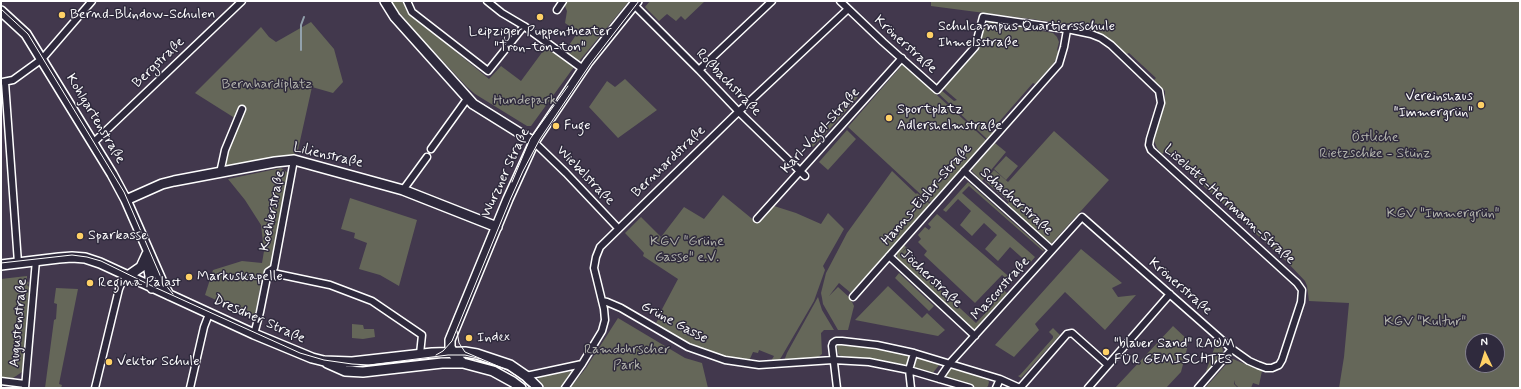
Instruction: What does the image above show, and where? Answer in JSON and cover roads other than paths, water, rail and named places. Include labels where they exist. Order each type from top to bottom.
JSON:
[{"type":"main road","points":[[385,1],[395,17],[472,104],[534,142]]},
{"type":"main road","name":"Wurzner Straße","points":[[450,351],[450,340],[455,336],[497,227],[534,142],[582,69],[636,3]]},
{"type":"main road","name":"Kohlgartenstraße","points":[[1,11],[26,34],[93,143],[126,200],[148,252],[169,295]]},
{"type":"main road","name":"Lilienstraße","points":[[126,200],[162,184],[275,162],[294,160],[403,190],[497,227]]},
{"type":"main road","name":"Kohlgartenstraße","points":[[148,252],[152,288]]},
{"type":"main road","points":[[126,275],[141,267],[148,252]]},
{"type":"main road","name":"Dresdner Straße","points":[[1,265],[36,260],[72,257],[85,258],[100,263],[299,354],[340,369],[363,372],[436,364],[464,363]]},
{"type":"main road","points":[[152,288],[158,273]]},
{"type":"main road","points":[[455,336],[463,352]]},
{"type":"main road","points":[[436,364],[450,351],[464,363],[493,372],[513,382],[521,388]]},
{"type":"main road","name":"Dresdner Straße","points":[[324,362],[352,362],[420,352],[463,352],[477,354],[510,365],[526,376],[538,388]]},
{"type":"street","points":[[18,262],[3,82],[13,80],[42,59],[92,1]]},
{"type":"street","name":"Bergstraße","points":[[93,143],[242,1]]},
{"type":"street","points":[[407,1],[412,12],[488,71],[524,26]]},
{"type":"street","points":[[487,1],[502,13],[524,26],[582,69]]},
{"type":"street","points":[[557,10],[563,1]]},
{"type":"street","points":[[699,70],[772,1]]},
{"type":"street","name":"Krönerstraße","points":[[840,1],[937,90]]},
{"type":"street","name":"Roßbachstraße","points":[[636,3],[739,112],[805,176]]},
{"type":"street","name":"Bernhardstraße","points":[[565,388],[602,331],[605,318],[594,272],[594,264],[600,247],[618,228],[848,9]]},
{"type":"street","name":"Liselotte-Herrmann-Straße","points":[[937,90],[975,47],[983,17],[1091,34],[1101,38],[1111,45],[1156,88],[1160,94],[1161,103],[1149,145],[1151,150],[1302,288],[1303,293],[1284,357],[1278,365],[1266,368]]},
{"type":"street","name":"Hanns-Eisler-Straße","points":[[853,297],[1059,64],[1067,30]]},
{"type":"street","name":"Karl-Vogel-Straße","points":[[757,218],[902,58]]},
{"type":"street","points":[[431,149],[467,99]]},
{"type":"street","points":[[220,173],[225,150],[242,108]]},
{"type":"street","name":"Wiebelstraße","points":[[534,142],[566,173],[618,228]]},
{"type":"street","points":[[403,190],[427,157]]},
{"type":"street","name":"Koehlerstraße","points":[[254,334],[268,272],[274,268],[294,160]]},
{"type":"street","name":"Schacherstraße","points":[[964,171],[1052,250]]},
{"type":"street","name":"Krönerstraße","points":[[1082,217],[1232,349],[1249,361],[1266,368]]},
{"type":"street","name":"Mascovstraße","points":[[939,379],[950,363],[1082,217]]},
{"type":"street","name":"Jöcherstraße","points":[[889,256],[974,336]]},
{"type":"street","name":"Augustenstraße","points":[[25,386],[36,260]]},
{"type":"street","points":[[268,272],[330,285],[372,301],[422,335],[420,352]]},
{"type":"street","points":[[95,388],[119,289],[126,275]]},
{"type":"street","points":[[1088,388],[1170,294]]},
{"type":"street","name":"Grüne Gasse","points":[[602,301],[619,307],[688,347],[725,360],[759,365],[833,360],[869,362],[909,370],[970,388]]},
{"type":"street","points":[[190,388],[204,326],[209,314]]},
{"type":"street","points":[[836,388],[832,346],[836,341],[849,341],[877,345],[914,353],[1000,379],[1020,388],[1067,334],[1072,333],[1108,365]]},
{"type":"street","points":[[1198,388],[1232,349]]},
{"type":"street","points":[[911,388],[909,370],[914,353]]},
{"type":"street","points":[[526,376],[582,364]]},
{"type":"street","points":[[996,388],[1000,379]]},
{"type":"street","points":[[1,381],[25,386]]},
{"type":"waterway","points":[[301,50],[301,25],[304,17]]},
{"type":"tram line","points":[[436,355],[443,351],[452,341],[510,200],[540,139],[591,63],[639,1]]},
{"type":"tram line","points":[[1,9],[28,34],[124,192],[163,282],[173,294]]},
{"type":"tram line","points":[[512,182],[530,139],[568,86]]},
{"type":"tram line","points":[[1,263],[72,255],[101,261],[152,286],[300,353],[324,360],[369,365],[448,355],[465,355],[481,359]]},
{"type":"tram line","points":[[457,331],[459,343],[465,352],[507,370],[532,388]]},
{"type":"place","name":"Bernd-Blindow-Schulen","points":[[62,15]]},
{"type":"place","name":"Leipziger Puppentheater \"Tron-ton-ton\"","points":[[540,17]]},
{"type":"place","name":"Schulcampus Quartiersschule Ihmelsstraße","points":[[930,35]]},
{"type":"place","name":"Vereinshaus \"Immergrün\"","points":[[1481,105]]},
{"type":"place","name":"Sportplatz Adlershelmstraße","points":[[889,118]]},
{"type":"place","name":"Fuge","points":[[556,126]]},
{"type":"place","name":"Sparkasse","points":[[80,236]]},
{"type":"place","name":"Markuskapelle","points":[[189,277]]},
{"type":"place","name":"Regina Palast","points":[[90,283]]},
{"type":"place","name":"Index","points":[[469,338]]},
{"type":"place","name":"\"blauer Sand\" RAUM FÜR GEMISCHTES","points":[[1106,352]]},
{"type":"place","name":"Vektor Schule","points":[[109,362]]},
{"type":"park label","name":"Bernhardiplatz","points":[[267,85]]},
{"type":"park label","name":"Hundepark","points":[[525,101]]},
{"type":"park label","name":"Östliche Rietzschke - Stünz","points":[[1375,146]]},
{"type":"park label","name":"KGV \"Immergrün\"","points":[[1443,214]]},
{"type":"park label","name":"KGV \"Grüne Gasse\" e.V.","points":[[687,250]]},
{"type":"park label","name":"KGV \"Kultur\"","points":[[1425,322]]},
{"type":"park label","name":"Ramdohrscher Park","points":[[627,358]]}]
